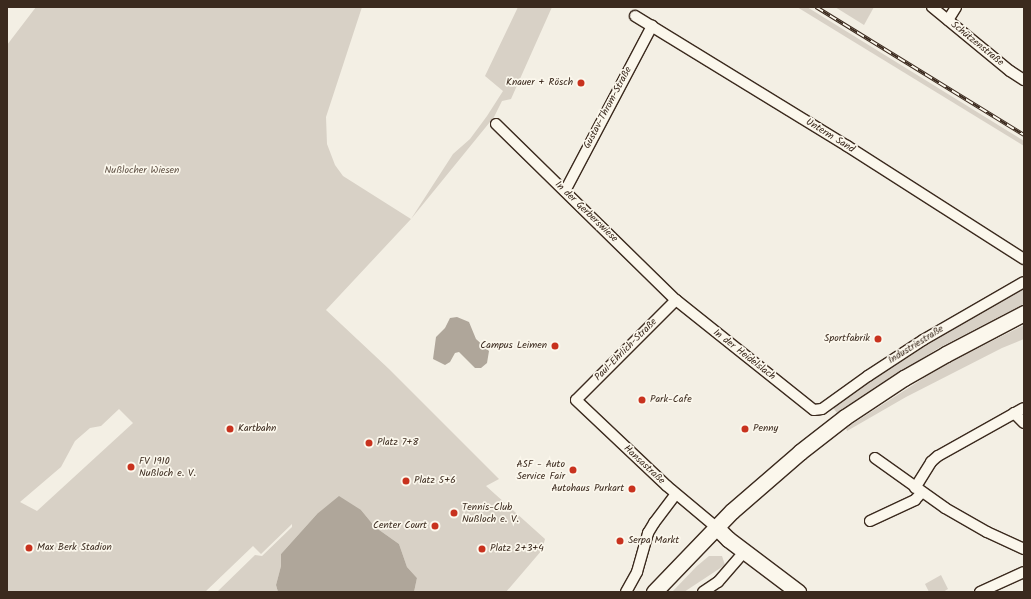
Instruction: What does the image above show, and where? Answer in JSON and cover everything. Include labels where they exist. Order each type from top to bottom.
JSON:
[{"type":"main road","points":[[654,592],[716,527],[782,467],[845,417],[904,378],[946,354],[1024,314]]},
{"type":"main road","points":[[716,527],[744,552],[798,592]]},
{"type":"street","name":"Schützenstraße","points":[[932,7],[1010,71],[1024,80]]},
{"type":"street","points":[[948,20],[956,7]]},
{"type":"street","name":"Unterm Sand","points":[[635,16],[1024,259]]},
{"type":"street","name":"Gustav-Throm-Straße","points":[[564,191],[652,26]]},
{"type":"street","name":"In der Gerberswiese","points":[[496,124],[676,300]]},
{"type":"street","name":"Industriestraße","points":[[812,409],[822,409],[868,376],[923,340],[1024,282]]},
{"type":"street","name":"Paul-Ehrlich-Straße","points":[[576,400],[676,300]]},
{"type":"street","name":"In der Heidelslach","points":[[676,300],[812,409]]},
{"type":"street","name":"Hansastraße","points":[[576,400],[676,494],[716,527]]},
{"type":"street","points":[[870,521],[915,500],[931,462],[938,456],[1024,408]]},
{"type":"street","points":[[1014,413],[1024,423]]},
{"type":"street","points":[[875,458],[918,491],[966,521],[1024,549]]},
{"type":"street","points":[[627,591],[637,572],[648,533],[676,494]]},
{"type":"street","points":[[703,592],[718,582],[744,552]]},
{"type":"street","points":[[980,592],[1024,572]]},
{"type":"green space","name":"Nußlocher Wiesen","points":[[36,7],[362,7],[326,117],[327,144],[335,165],[343,176],[411,219],[326,310],[389,369],[499,479],[486,486],[545,539],[542,550],[506,592],[414,592],[417,578],[407,567],[399,544],[375,527],[361,510],[317,514],[281,554],[281,566],[276,585],[278,592],[217,592],[255,555],[262,556],[292,527],[292,524],[261,554],[253,546],[205,592],[7,592],[7,45]],"holes":[[[119,409],[133,423],[37,511],[20,502],[61,467],[75,441],[90,428],[101,426]]]},
{"type":"green space","points":[[518,7],[552,7],[511,99],[502,101],[494,117],[411,219],[453,154],[470,139],[503,91],[485,76]]},
{"type":"green space","points":[[797,7],[807,7],[1024,141],[1024,146]]},
{"type":"green space","points":[[835,7],[874,7],[864,25]]},
{"type":"green space","points":[[1024,286],[1024,304],[937,349],[837,413],[831,405],[924,343]]},
{"type":"green space","points":[[1024,325],[1024,339],[1002,348],[906,397],[847,431],[846,428],[944,365]]},
{"type":"green space","points":[[709,556],[722,556],[725,565],[684,592],[672,592],[697,566]]},
{"type":"green space","points":[[941,575],[948,589],[943,592],[929,592],[925,584]]},
{"type":"shaded area","points":[[457,317],[469,322],[476,339],[489,351],[487,363],[481,368],[475,368],[459,352],[455,353],[450,362],[445,365],[433,359],[436,337],[445,328],[450,318]]},
{"type":"shaded area","points":[[339,496],[361,510],[375,527],[399,544],[407,567],[417,578],[414,592],[278,592],[276,585],[281,566],[281,554],[317,514]]},
{"type":"railway","points":[[816,7],[1024,135]]},
{"type":"place","name":"Knauer + Rösch","points":[[581,83]]},
{"type":"place","name":"Sportfabrik","points":[[878,339]]},
{"type":"place","name":"Campus Leimen","points":[[555,346]]},
{"type":"place","name":"Park-Cafe","points":[[642,400]]},
{"type":"place","name":"Kartbahn","points":[[230,429]]},
{"type":"place","name":"Penny","points":[[745,429]]},
{"type":"place","name":"Platz 7+8","points":[[369,443]]},
{"type":"place","name":"FV 1910 Nußloch e. V.","points":[[131,467]]},
{"type":"place","name":"ASF - Auto Service Fair","points":[[573,470]]},
{"type":"place","name":"Platz 5+6","points":[[406,481]]},
{"type":"place","name":"Autohaus Purkart","points":[[632,489]]},
{"type":"place","name":"Tennis-Club Nußloch e. V.","points":[[454,513]]},
{"type":"place","name":"Center Court","points":[[435,526]]},
{"type":"place","name":"Serpa Markt","points":[[620,541]]},
{"type":"place","name":"Max Berk Stadion","points":[[29,548]]},
{"type":"place","name":"Platz 2+3+4","points":[[482,549]]}]
